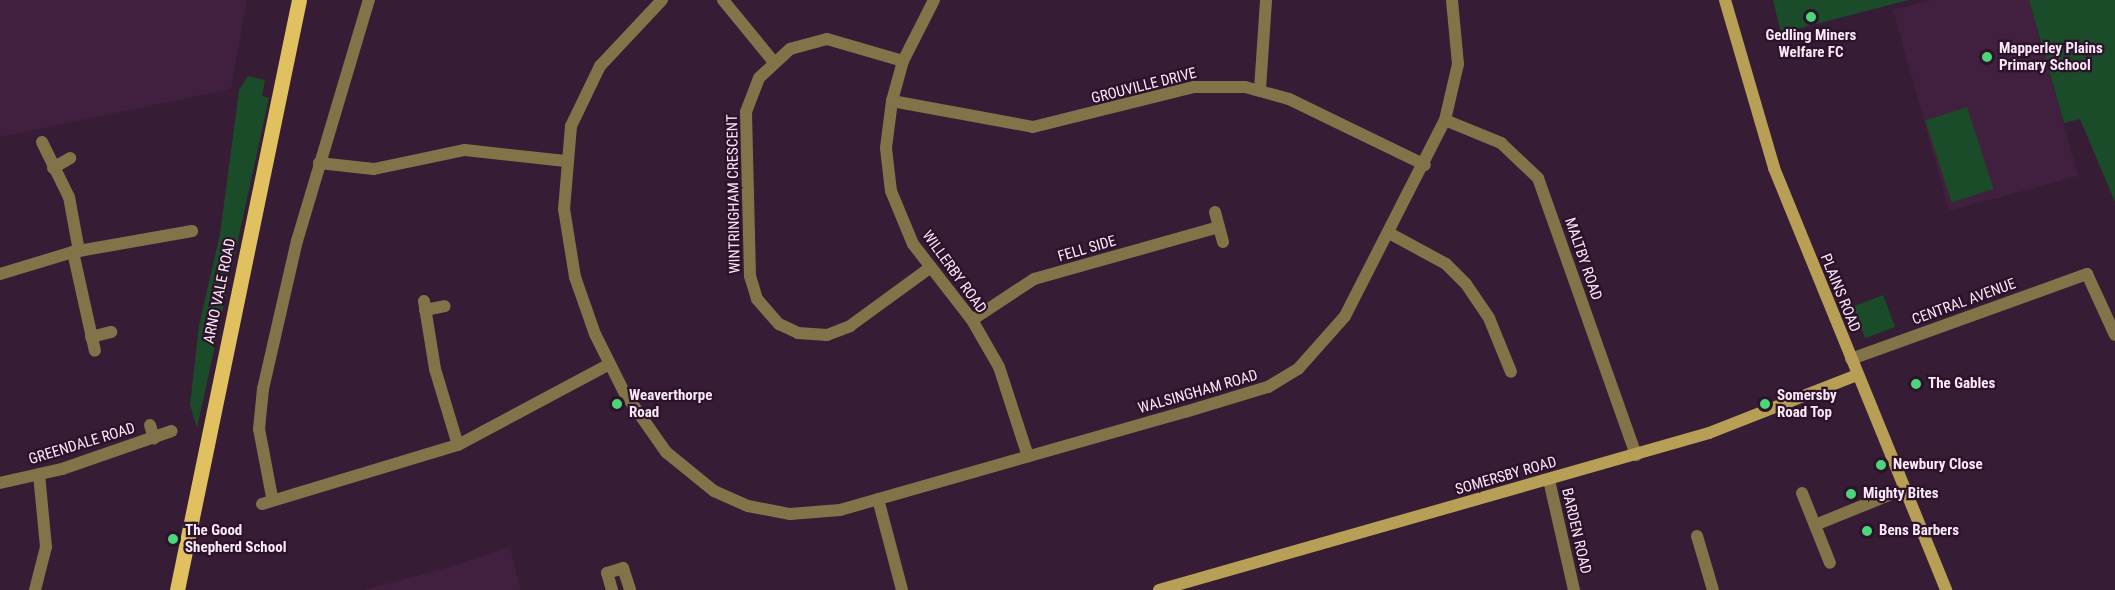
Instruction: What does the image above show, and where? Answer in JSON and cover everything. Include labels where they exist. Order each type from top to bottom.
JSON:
[{"type":"main road","name":"ARNO VALE ROAD","points":[[177,590],[299,0]]},
{"type":"street","points":[[369,0],[319,163],[260,404],[259,429],[267,500],[333,484],[458,445],[610,364]]},
{"type":"street","name":"WALSINGHAM ROAD","points":[[662,0],[593,77],[575,113],[565,161],[564,209],[572,262],[587,315],[610,364],[651,434],[679,466],[714,491],[761,510],[790,514],[878,499],[1283,379],[1334,332],[1425,165],[1445,120],[1458,64],[1452,0]]},
{"type":"street","points":[[723,0],[773,61]]},
{"type":"street","name":"WILLERBY ROAD","points":[[934,0],[903,61],[892,101],[886,148],[891,191],[908,234],[972,320],[1015,404],[1029,456]]},
{"type":"street","points":[[1260,89],[1266,0]]},
{"type":"street","name":"PLAINS ROAD","points":[[1725,0],[1768,150],[1857,375],[1946,590]]},
{"type":"street","name":"WINTRINGHAM CRESCENT","points":[[903,61],[827,39],[800,45],[773,61],[753,89],[746,112],[749,263],[763,309],[789,330],[835,333],[931,267]]},
{"type":"street","name":"GROUVILLE DRIVE","points":[[892,101],[1033,127],[1194,87],[1260,89],[1425,165]]},
{"type":"street","name":"MALTBY ROAD","points":[[1445,120],[1502,143],[1538,178],[1636,455]]},
{"type":"street","points":[[42,142],[72,206],[76,252],[94,351]]},
{"type":"street","points":[[319,163],[374,169],[465,150],[565,161]]},
{"type":"street","points":[[53,168],[70,158]]},
{"type":"street","points":[[1215,213],[1223,242]]},
{"type":"street","name":"FELL SIDE","points":[[972,320],[1034,279],[1219,227]]},
{"type":"street","points":[[0,274],[76,252],[192,231]]},
{"type":"street","points":[[1389,233],[1446,264],[1466,284],[1489,318],[1511,372]]},
{"type":"street","name":"CENTRAL AVENUE","points":[[1851,359],[2087,274],[2115,335]]},
{"type":"street","points":[[445,306],[425,306],[435,369],[458,445]]},
{"type":"street","points":[[91,336],[111,332]]},
{"type":"street","name":"SOMERSBY ROAD","points":[[1159,590],[1709,433],[1857,375]]},
{"type":"street","points":[[150,425],[154,438]]},
{"type":"street","name":"GREENDALE ROAD","points":[[0,483],[39,474],[172,432]]},
{"type":"street","points":[[35,590],[46,547],[39,474]]},
{"type":"street","name":"BARDEN ROAD","points":[[1549,480],[1574,590]]},
{"type":"street","points":[[1815,525],[1904,489]]},
{"type":"street","points":[[1802,493],[1830,563]]},
{"type":"street","points":[[878,499],[902,590]]},
{"type":"street","points":[[1697,536],[1713,590]]},
{"type":"street","points":[[612,590],[608,573],[623,568],[630,590]]},
{"type":"shaded area","points":[[0,0],[247,0],[231,89],[0,137]]},
{"type":"shaded area","points":[[1932,0],[2029,0],[2078,176],[1949,211],[1893,10]]},
{"type":"shaded area","points":[[510,547],[521,590],[363,590],[446,568]]},
{"type":"green space","name":"Gedling Miners Welfare FC","points":[[1773,0],[1909,0],[1781,33]]},
{"type":"green space","points":[[2029,0],[2115,0],[2115,202],[2080,119],[2064,123]]},
{"type":"green space","points":[[248,76],[265,80],[262,96],[269,98],[197,428],[190,405],[199,325],[220,234],[239,90]]},
{"type":"green space","points":[[1967,107],[1994,189],[1952,202],[1925,121]]},
{"type":"green space","points":[[1883,295],[1895,327],[1865,338],[1853,306]]},
{"type":"place","name":"Gedling Miners Welfare FC","points":[[1811,17]]},
{"type":"place","name":"Mapperley Plains Primary School","points":[[1987,57]]},
{"type":"place","name":"The Gables","points":[[1916,384]]},
{"type":"place","name":"Weaverthorpe Road","points":[[617,404]]},
{"type":"place","name":"Somersby Road Top","points":[[1765,404]]},
{"type":"place","name":"Newbury Close","points":[[1881,465]]},
{"type":"place","name":"Mighty Bites","points":[[1851,494]]},
{"type":"place","name":"Bens Barbers","points":[[1867,531]]},
{"type":"place","name":"The Good Shepherd School","points":[[173,539]]}]
